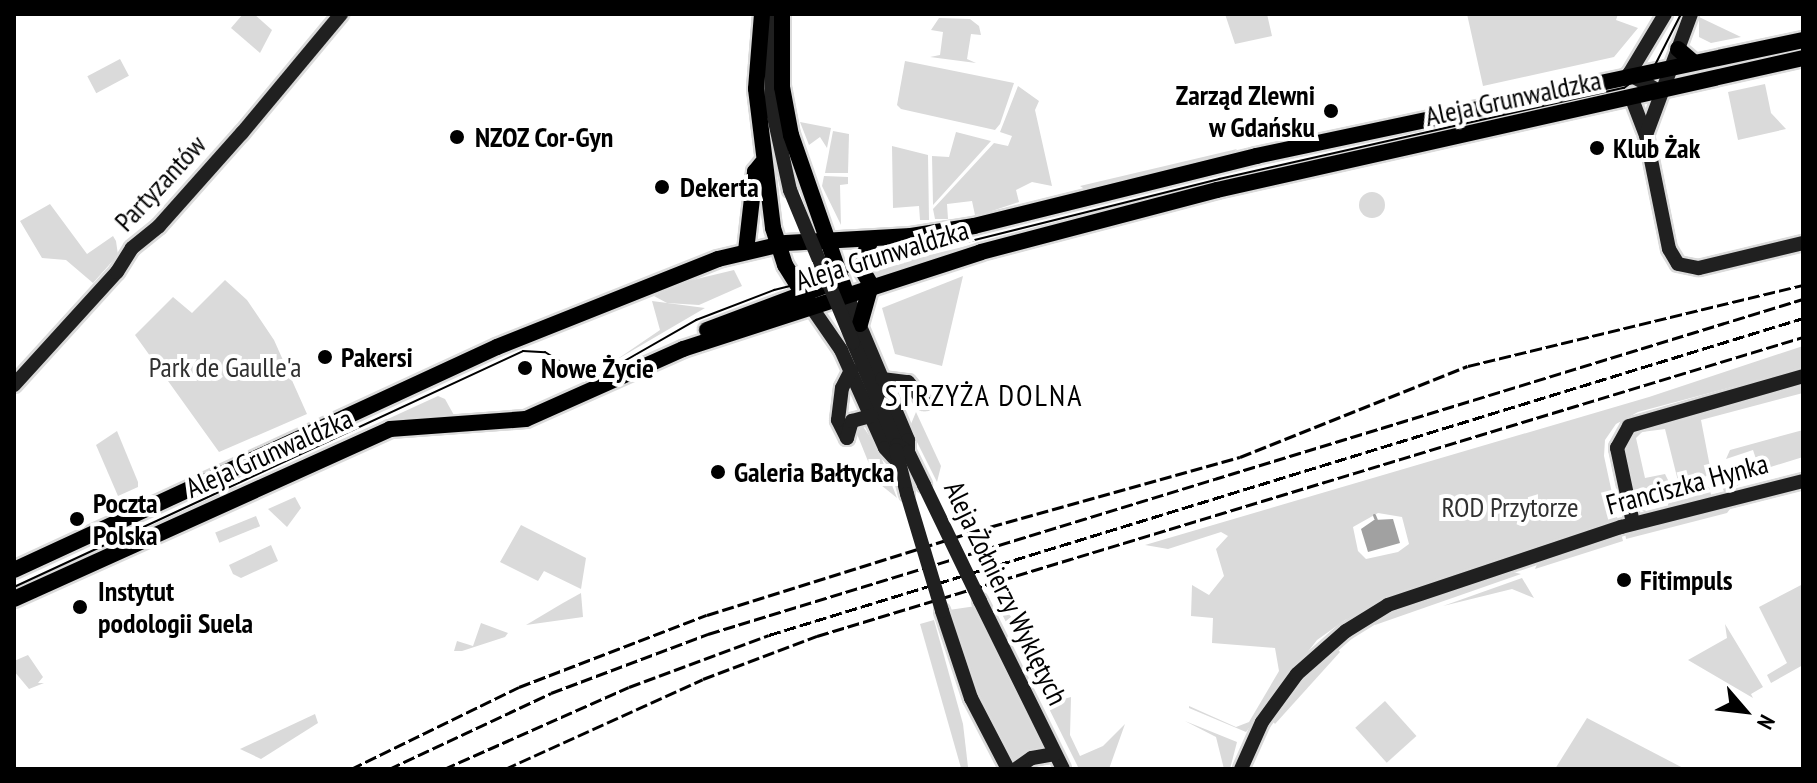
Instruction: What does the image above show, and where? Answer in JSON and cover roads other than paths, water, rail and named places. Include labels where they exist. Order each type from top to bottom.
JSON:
[{"type":"main road","points":[[762,14],[756,89],[763,162],[776,245],[806,298]]},
{"type":"main road","points":[[782,14],[786,111],[825,242],[843,287]]},
{"type":"main road","name":"Aleja Grunwaldzka","points":[[14,570],[497,347],[746,251],[800,242],[872,239],[986,223],[1174,174],[1629,74],[1803,40]]},
{"type":"main road","points":[[1678,49],[1693,62]]},
{"type":"main road","name":"Aleja Grunwaldzka","points":[[14,599],[375,434],[401,427],[526,419],[683,349],[719,325],[806,298],[843,287],[871,285],[1217,190],[1632,99],[1803,58]]},
{"type":"main road","points":[[746,251],[755,172],[763,162]]},
{"type":"main road","points":[[860,324],[871,285],[859,264],[872,239]]},
{"type":"main road","points":[[785,265],[800,242]]},
{"type":"street","name":"Partyzantów","points":[[14,385],[109,281],[132,248],[159,226],[242,133],[341,14]]},
{"type":"street","name":"Aleja Żołnierzy Wyklętych","points":[[773,14],[771,103],[790,190],[900,452],[924,485],[1063,769]]},
{"type":"street","points":[[1661,92],[1629,74],[1665,14]]},
{"type":"street","points":[[1646,135],[1691,14]]},
{"type":"street","points":[[1632,99],[1646,135],[1669,249],[1678,264],[1699,268],[1803,243]]},
{"type":"street","points":[[843,287],[894,408],[900,452]]},
{"type":"street","points":[[806,298],[851,370],[871,416],[900,452]]},
{"type":"street","points":[[851,370],[842,388],[841,430],[847,438],[852,421],[871,416]]},
{"type":"street","points":[[1633,523],[1617,448],[1629,426],[1803,376]]},
{"type":"street","points":[[882,379],[908,382],[924,402],[913,398],[894,408]]},
{"type":"street","name":"Aleja Żołnierzy Wyklętych","points":[[900,452],[907,494],[971,698],[1008,769]]},
{"type":"street","name":"Franciszka Hynka","points":[[1241,769],[1262,722],[1297,674],[1368,617],[1433,588],[1633,523],[1803,481]]},
{"type":"street","points":[[1016,769],[1032,758],[1055,754]]},
{"type":"street","points":[[1037,769],[1055,754]]},
{"type":"waterway","points":[[1374,515],[1376,520]]},
{"type":"tram line","points":[[14,587],[523,351],[545,352],[578,373],[600,375],[696,320],[774,290],[1219,179],[1624,88],[1655,65],[1681,14]]},
{"type":"railway","points":[[351,769],[519,687],[707,615],[975,531],[1240,457],[1468,366],[1803,285]]},
{"type":"railway","points":[[389,769],[551,693],[708,634],[1803,299]]},
{"type":"railway","points":[[444,769],[629,687],[769,635],[1803,318]]},
{"type":"railway","points":[[505,769],[703,679],[817,636],[1803,337]]},
{"type":"place","name":"Zarząd Zlewni w Gdańsku","points":[[1331,111]]},
{"type":"place","name":"NZOZ Cor-Gyn","points":[[457,137]]},
{"type":"place","name":"Klub Żak","points":[[1597,148]]},
{"type":"place","name":"Dekerta","points":[[662,187]]},
{"type":"place","name":"Pakersi","points":[[325,357]]},
{"type":"place","name":"Nowe Życie","points":[[525,368]]},
{"type":"place","name":"Galeria Bałtycka","points":[[718,472]]},
{"type":"place","name":"Poczta Polska","points":[[77,519]]},
{"type":"place","name":"Fitimpuls","points":[[1624,580]]},
{"type":"place","name":"Instytut podologii Suela","points":[[80,607]]},
{"type":"district","name":"STRZYŻA DOLNA","points":[[984,395]]},
{"type":"park label","name":"Park de Gaulle'a","points":[[225,367]]},
{"type":"park label","name":"ROD Przytorze","points":[[1510,507]]}]
